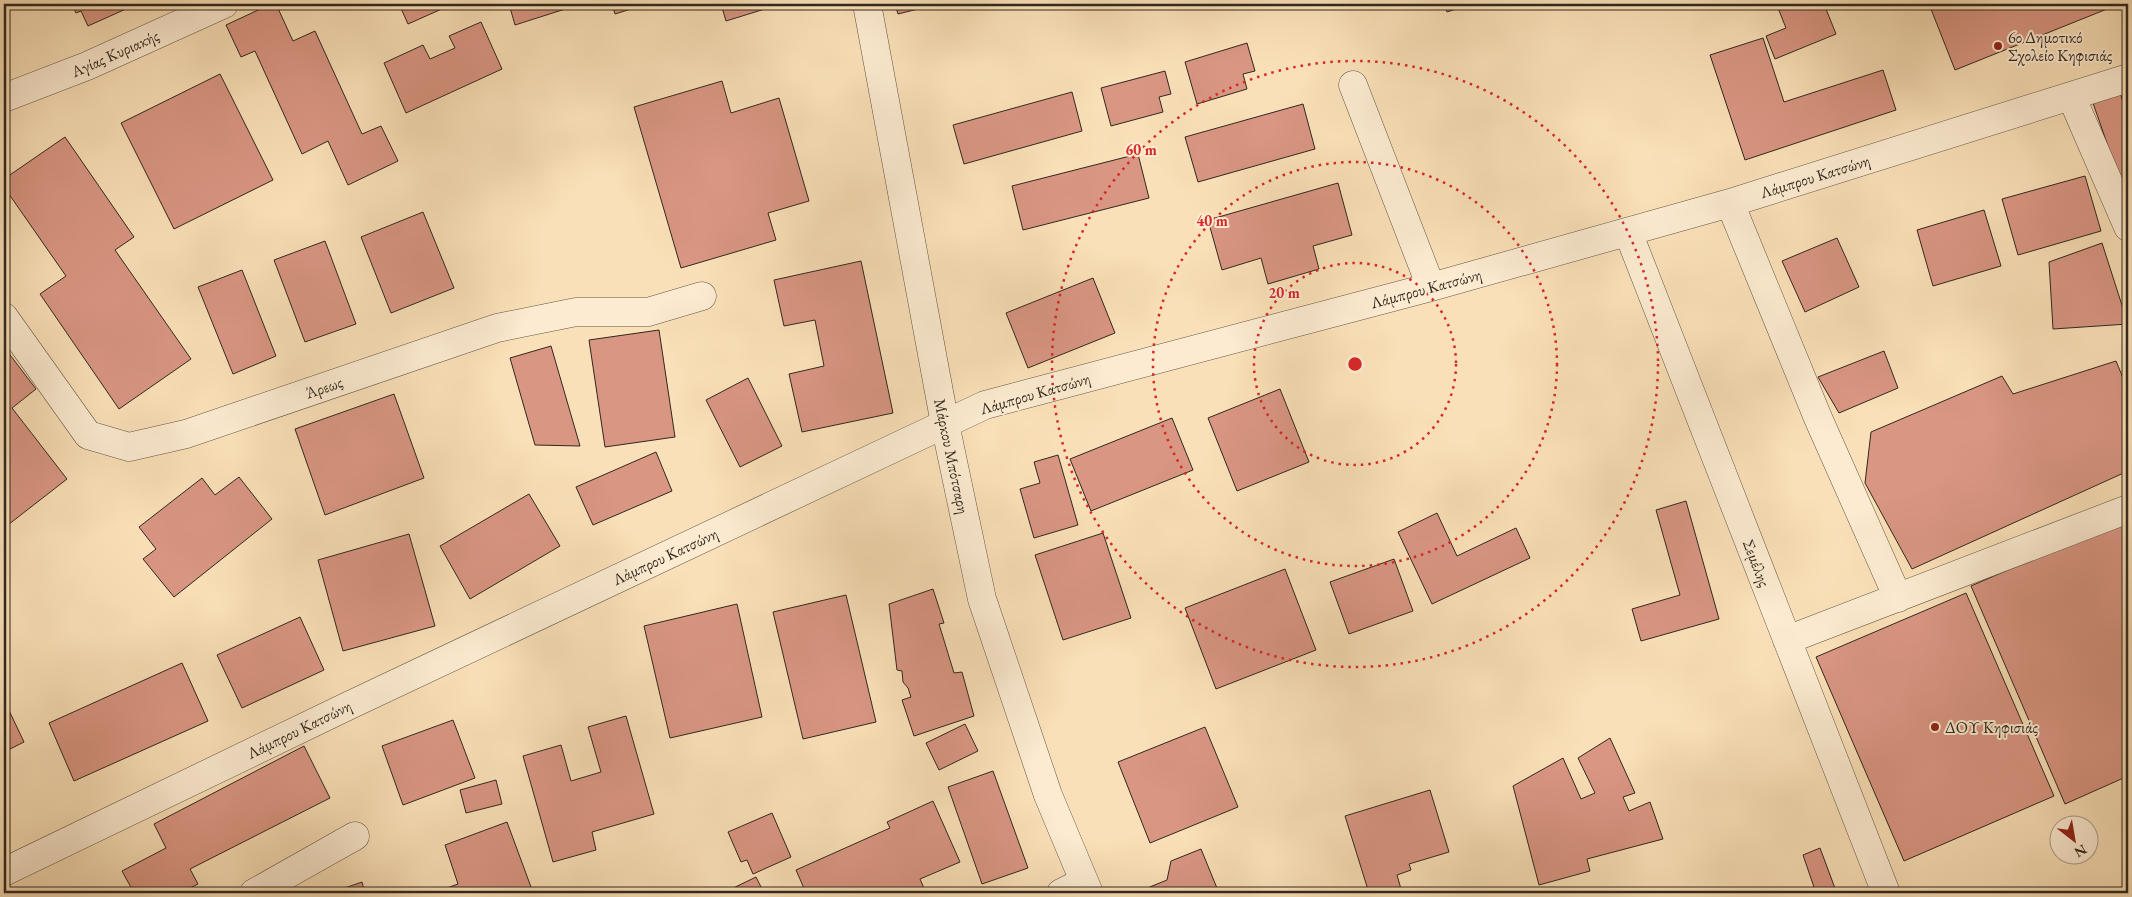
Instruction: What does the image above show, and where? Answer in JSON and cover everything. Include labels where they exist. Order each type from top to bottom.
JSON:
[{"type":"street","name":"Αγίας Κυριακής","points":[[4,98],[87,66],[224,4]]},
{"type":"street","name":"Μάρκου Μπότσαρη","points":[[867,4],[944,424],[982,599],[1078,889]]},
{"type":"street","name":"Λάμπρου Κατσώνη","points":[[4,872],[350,705],[985,405],[1431,287],[1730,203],[2072,98],[2128,78]]},
{"type":"street","points":[[1353,85],[1431,287]]},
{"type":"street","points":[[2072,98],[2128,227]]},
{"type":"street","points":[[1730,203],[1818,418],[1898,598]]},
{"type":"street","name":"Σεμέλης","points":[[1628,232],[1886,893]]},
{"type":"street","name":"Άρεως","points":[[4,317],[88,435],[129,448],[186,434],[497,328],[576,312],[648,312],[702,296]]},
{"type":"street","points":[[1787,640],[2128,509]]},
{"type":"street","points":[[254,893],[355,836]]},
{"type":"building","points":[[72,4],[137,4],[88,26],[81,11],[76,13]]},
{"type":"building","points":[[271,4],[276,4],[293,41],[315,31],[362,134],[381,126],[398,161],[348,185],[328,141],[302,154],[255,51],[241,57],[226,25]]},
{"type":"building","points":[[399,4],[453,4],[408,24]]},
{"type":"building","points":[[509,4],[581,4],[515,25]]},
{"type":"building","points":[[612,4],[647,4],[615,14]]},
{"type":"building","points":[[721,4],[781,4],[726,21]]},
{"type":"building","points":[[895,4],[938,4],[898,14]]},
{"type":"building","points":[[1444,4],[1471,4],[1447,12]]},
{"type":"building","points":[[1788,4],[1824,4],[1836,34],[1775,59],[1766,36],[1786,28],[1778,8]]},
{"type":"building","points":[[1929,4],[2117,4],[2117,5],[1955,70]]},
{"type":"building","points":[[481,22],[502,69],[406,113],[384,63],[423,45],[430,59],[455,48],[449,36]]},
{"type":"building","points":[[1763,38],[1784,102],[1883,70],[1896,110],[1745,160],[1710,55]]},
{"type":"building","points":[[1247,43],[1255,71],[1243,74],[1247,89],[1197,104],[1185,62]]},
{"type":"building","points":[[1165,71],[1171,94],[1159,97],[1163,112],[1111,126],[1101,88]]},
{"type":"building","points":[[220,74],[273,180],[174,229],[121,123]]},
{"type":"building","points":[[722,81],[731,113],[779,98],[809,201],[768,213],[776,240],[681,268],[634,107]]},
{"type":"building","points":[[1072,92],[1082,131],[964,164],[953,125]]},
{"type":"building","points":[[2120,93],[2128,113],[2128,204],[2093,103]]},
{"type":"building","points":[[1303,104],[1315,149],[1198,182],[1185,137]]},
{"type":"building","points":[[65,137],[134,237],[115,250],[191,359],[119,409],[40,294],[66,276],[4,187],[4,179]]},
{"type":"building","points":[[1138,154],[1149,198],[1023,230],[1012,186]]},
{"type":"building","points":[[2085,176],[2101,231],[2018,255],[2002,199]]},
{"type":"building","points":[[1338,183],[1352,235],[1313,246],[1319,269],[1268,284],[1261,258],[1222,270],[1208,220]]},
{"type":"building","points":[[1984,210],[2001,266],[1933,286],[1917,230]]},
{"type":"building","points":[[423,212],[454,288],[391,313],[361,237]]},
{"type":"building","points":[[1837,238],[1859,287],[1805,312],[1782,261]]},
{"type":"building","points":[[325,241],[356,324],[305,342],[274,260]]},
{"type":"building","points":[[2102,243],[2128,324],[2053,329],[2049,262]]},
{"type":"building","points":[[861,261],[893,413],[802,432],[789,374],[824,366],[815,320],[784,326],[774,280]]},
{"type":"building","points":[[242,270],[276,356],[233,374],[198,287]]},
{"type":"building","points":[[1093,278],[1115,333],[1028,368],[1006,313]]},
{"type":"building","points":[[659,330],[675,437],[605,447],[589,340]]},
{"type":"building","points":[[551,346],[580,446],[535,445],[510,358]]},
{"type":"building","points":[[4,347],[36,389],[12,408],[67,479],[4,528]]},
{"type":"building","points":[[1884,351],[1898,388],[1839,413],[1818,377]]},
{"type":"building","points":[[2116,361],[2128,390],[2128,471],[1912,569],[1865,483],[1871,432],[2002,376],[2013,394]]},
{"type":"building","points":[[748,378],[782,446],[740,467],[706,400]]},
{"type":"building","points":[[1280,389],[1309,462],[1237,491],[1208,418]]},
{"type":"building","points":[[394,394],[424,478],[325,515],[295,429]]},
{"type":"building","points":[[1172,418],[1193,470],[1091,511],[1070,459]]},
{"type":"building","points":[[656,452],[672,491],[593,525],[576,487]]},
{"type":"building","points":[[1058,455],[1078,525],[1034,538],[1020,489],[1040,483],[1034,462]]},
{"type":"building","points":[[239,477],[272,519],[174,597],[143,559],[156,549],[139,527],[202,478],[215,495]]},
{"type":"building","points":[[529,494],[560,546],[470,599],[440,546]]},
{"type":"building","points":[[1686,501],[1719,619],[1641,641],[1632,609],[1680,595],[1656,510]]},
{"type":"building","points":[[1437,513],[1457,556],[1516,528],[1530,558],[1432,604],[1398,532]]},
{"type":"building","points":[[2128,518],[2128,776],[2065,804],[1971,586]]},
{"type":"building","points":[[1103,533],[1131,618],[1063,640],[1035,555]]},
{"type":"building","points":[[409,534],[435,626],[343,651],[318,560]]},
{"type":"building","points":[[1394,559],[1413,611],[1349,634],[1330,582]]},
{"type":"building","points":[[1285,569],[1316,650],[1216,689],[1185,608]]},
{"type":"building","points":[[933,589],[944,623],[939,624],[954,673],[962,672],[974,716],[914,736],[902,700],[911,697],[908,688],[903,682],[902,671],[897,670],[889,604]]},
{"type":"building","name":"ΔΟΥ Κηφισιάς","points":[[1966,593],[2054,796],[1904,861],[1816,657]]},
{"type":"building","points":[[846,595],[876,722],[803,739],[773,612]]},
{"type":"building","points":[[737,604],[762,717],[670,738],[644,626]]},
{"type":"building","points":[[300,617],[324,670],[242,708],[217,655]]},
{"type":"building","points":[[182,663],[208,721],[74,781],[49,723]]},
{"type":"building","points":[[4,700],[24,742],[4,752]]},
{"type":"building","points":[[626,716],[654,814],[592,832],[596,850],[553,862],[523,756],[561,745],[571,781],[601,772],[588,727]]},
{"type":"building","points":[[453,720],[475,778],[403,805],[382,746]]},
{"type":"building","points":[[965,724],[978,751],[939,770],[926,743]]},
{"type":"building","points":[[1205,727],[1238,807],[1150,843],[1118,762]]},
{"type":"building","points":[[1610,738],[1635,793],[1623,797],[1629,811],[1650,802],[1663,839],[1587,859],[1590,871],[1539,885],[1513,786],[1563,758],[1581,799],[1595,793],[1578,758]]},
{"type":"building","points":[[304,746],[330,798],[190,869],[198,884],[180,893],[134,893],[122,871],[166,848],[154,824]]},
{"type":"building","points":[[993,771],[1028,868],[982,884],[948,787]]},
{"type":"building","points":[[496,780],[502,804],[466,813],[460,790]]},
{"type":"building","points":[[1430,790],[1449,852],[1409,864],[1411,870],[1397,875],[1401,889],[1387,893],[1369,893],[1345,816]]},
{"type":"building","points":[[933,801],[960,862],[920,879],[926,893],[806,893],[796,870],[890,828],[887,822]]},
{"type":"building","points":[[772,813],[791,857],[753,874],[747,860],[741,862],[728,832]]},
{"type":"building","points":[[507,822],[531,887],[514,893],[433,893],[458,884],[445,845]]},
{"type":"building","points":[[1820,848],[1836,891],[1830,893],[1816,893],[1803,855]]},
{"type":"building","points":[[1201,849],[1219,893],[1135,893],[1167,880],[1171,861]]},
{"type":"building","points":[[756,877],[764,893],[723,893]]},
{"type":"building","points":[[362,882],[365,893],[330,893]]},
{"type":"place","name":"6ο Δημοτικό Σχολείο Κηφισιάς","points":[[1998,46]]},
{"type":"place","name":"ΔΟΥ Κηφισιάς","points":[[1935,727]]}]
